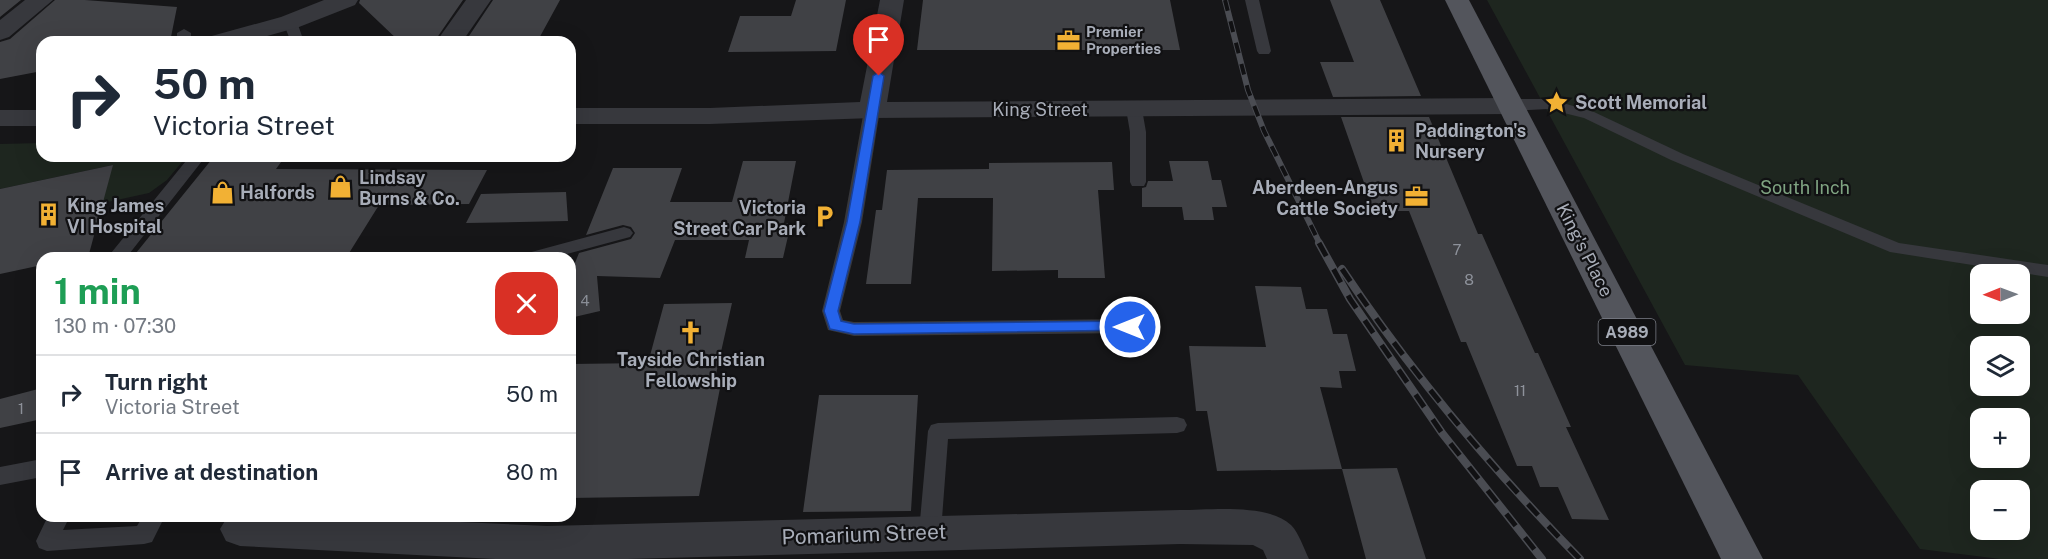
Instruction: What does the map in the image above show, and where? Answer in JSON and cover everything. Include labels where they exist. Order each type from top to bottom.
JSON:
[{"type":"main road","name":"King's Place","points":[[1457,0],[1742,559]]},
{"type":"street","points":[[0,32],[41,0]]},
{"type":"street","points":[[255,36],[293,30],[346,0]]},
{"type":"street","points":[[453,36],[479,0]]},
{"type":"street","points":[[872,110],[892,0]]},
{"type":"street","name":"King Street","points":[[576,116],[710,116],[872,110],[1511,106]]},
{"type":"street","points":[[0,118],[36,118]]},
{"type":"street","name":"Pomarium Street","points":[[240,530],[543,552],[930,531],[1258,528],[1277,538],[1288,559]]},
{"type":"lane","points":[[1252,0],[1264,51]]},
{"type":"lane","points":[[1511,106],[1549,104],[1589,115],[1677,157],[1896,248],[2048,271]]},
{"type":"lane","points":[[1134,109],[1138,132],[1138,182]]},
{"type":"lane","points":[[872,110],[854,222],[831,311],[835,325],[854,329],[1130,327]]},
{"type":"lane","points":[[121,252],[193,162]]},
{"type":"lane","points":[[553,252],[624,233]]},
{"type":"lane","points":[[930,531],[939,431],[1177,425]]},
{"type":"lane","points":[[0,476],[36,469]]},
{"type":"lane","points":[[56,522],[47,541],[144,535],[151,522]]},
{"type":"green space","name":"South Inch","points":[[1487,0],[2048,0],[2048,559],[2000,559],[1920,549],[1798,375],[1685,365]]},
{"type":"green space","points":[[36,143],[36,162],[182,162],[167,180],[149,193],[66,211],[113,165],[0,189],[0,144]]},
{"type":"building","points":[[0,0],[21,0],[0,17]]},
{"type":"building","points":[[55,0],[177,7],[171,36],[36,36],[36,72],[0,79],[0,42],[10,39]]},
{"type":"building","points":[[360,0],[463,0],[438,36],[394,36],[359,3]]},
{"type":"building","points":[[493,0],[560,0],[540,36],[469,36]]},
{"type":"building","points":[[796,0],[846,0],[836,51],[728,52],[740,16],[791,16]]},
{"type":"building","points":[[923,0],[1170,0],[1180,50],[917,50]]},
{"type":"building","points":[[1330,0],[1380,0],[1421,96],[1333,97],[1320,62],[1354,62]]},
{"type":"building","points":[[1341,117],[1429,117],[1478,234],[1482,234],[1535,353],[1538,353],[1571,427],[1566,427],[1609,520],[1572,519],[1558,487],[1540,487],[1532,466],[1517,466],[1466,342],[1461,342],[1409,211],[1374,211]]},
{"type":"building","points":[[743,161],[796,161],[784,223],[791,223],[783,258],[745,258],[749,240],[675,240],[660,278],[597,276],[600,311],[576,317],[576,260],[579,253],[631,239],[635,233],[631,227],[623,225],[586,235],[613,168],[682,168],[670,202],[732,202]]},
{"type":"building","points":[[1169,161],[1208,161],[1212,180],[1221,180],[1227,207],[1212,207],[1214,220],[1184,220],[1182,207],[1142,207],[1142,188],[1146,187],[1148,181],[1173,181]]},
{"type":"building","points":[[210,162],[281,162],[276,169],[487,170],[469,204],[379,205],[350,252],[137,252]]},
{"type":"building","points":[[1112,162],[1114,190],[1098,190],[1105,278],[1058,278],[1058,270],[992,271],[993,198],[918,198],[911,284],[866,284],[876,210],[882,210],[887,170],[989,169],[989,163]]},
{"type":"building","name":"King James VI Hospital","points":[[113,165],[90,252],[36,252],[36,266],[0,274],[0,189]]},
{"type":"building","points":[[566,192],[568,221],[466,223],[481,194]]},
{"type":"building","points":[[1255,286],[1301,287],[1306,309],[1327,309],[1333,334],[1347,334],[1356,371],[1339,371],[1342,388],[1320,387],[1342,469],[1217,471],[1207,411],[1196,411],[1189,346],[1266,347]]},
{"type":"building","points":[[732,303],[714,383],[721,383],[699,496],[576,498],[576,364],[648,363],[664,304]]},
{"type":"building","points":[[36,390],[36,420],[0,428],[0,399]]},
{"type":"building","points":[[819,395],[918,395],[911,511],[803,512]]},
{"type":"building","points":[[1397,468],[1426,559],[1366,559],[1342,469]]},
{"type":"railway","points":[[1225,0],[1248,90],[1264,131],[1320,244]]},
{"type":"railway","points":[[1319,243],[1350,299],[1442,433],[1542,559]]},
{"type":"railway","points":[[1342,269],[1396,346],[1454,420],[1580,559]]},
{"type":"place","name":"Premier Properties","points":[[1068,40]]},
{"type":"place","name":"Scott Memorial","points":[[1557,102]]},
{"type":"place","name":"Paddington's Nursery","points":[[1397,140]]},
{"type":"place","name":"Lindsay Burns & Co.","points":[[341,187]]},
{"type":"place","name":"Halfords","points":[[222,192]]},
{"type":"place","name":"Aberdeen-Angus Cattle Society","points":[[1416,197]]},
{"type":"place","name":"King James VI Hospital","points":[[49,215]]},
{"type":"place","name":"Victoria Street Car Park","points":[[824,217]]},
{"type":"place","name":"Tayside Christian Fellowship","points":[[691,333]]},
{"type":"route","points":[[879,76],[854,222],[831,311],[835,325],[854,329],[1130,327]]}]
